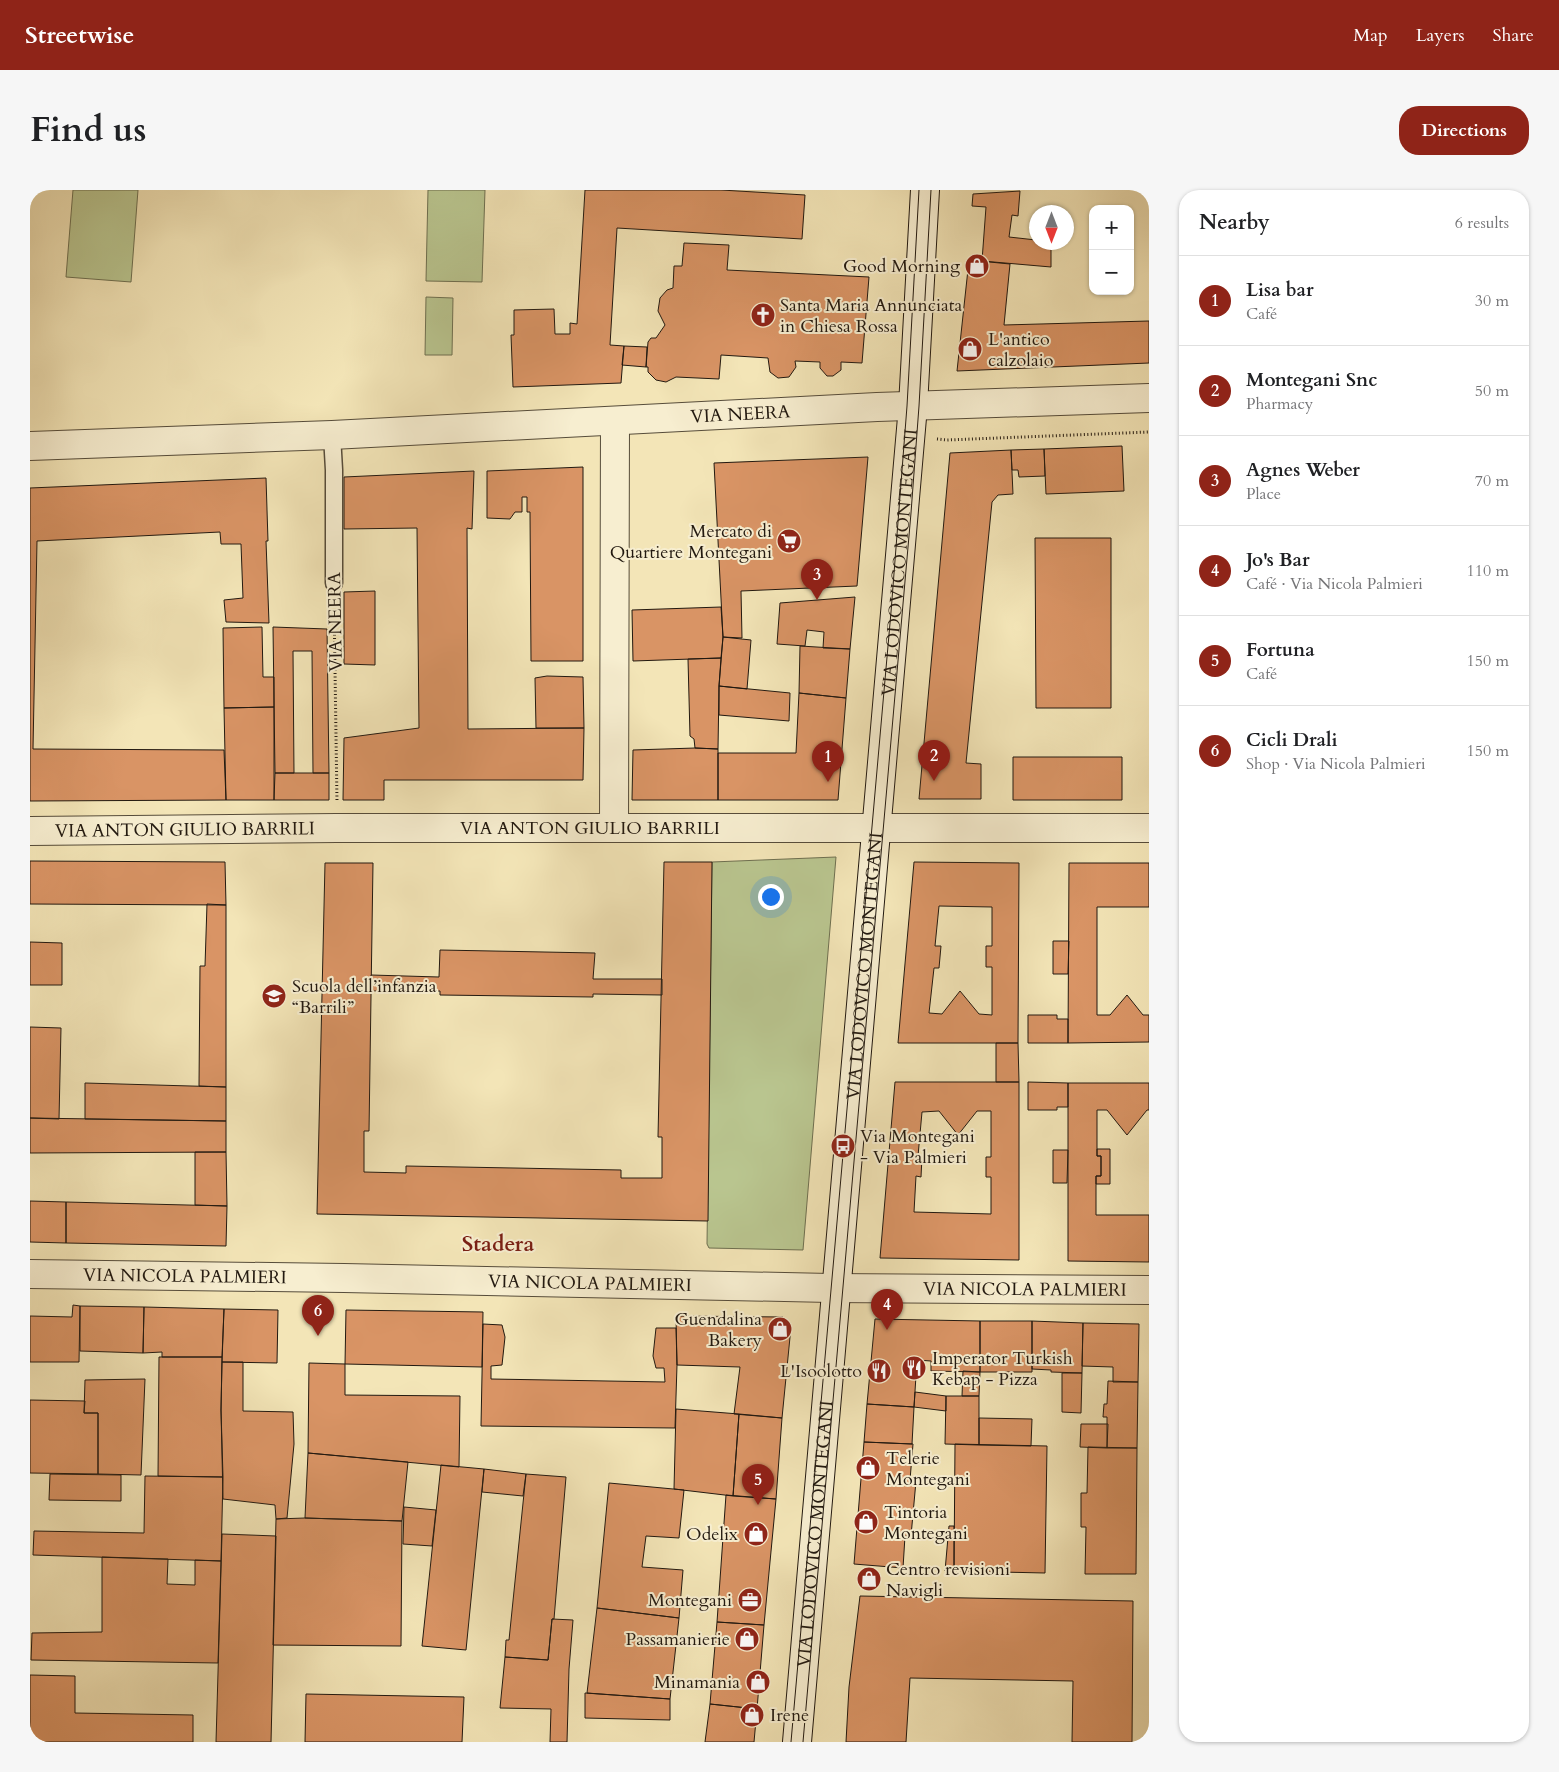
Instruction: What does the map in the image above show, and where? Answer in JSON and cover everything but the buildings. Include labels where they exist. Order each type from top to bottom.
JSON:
[{"type":"street","name":"VIA LODOVICO MONTEGANI","points":[[797,1742],[913,406],[925,190]]},
{"type":"street","name":"VIA NEERA","points":[[30,446],[332,435],[913,406],[1149,398]]},
{"type":"street","points":[[614,422],[614,828]]},
{"type":"street","name":"VIA ANTON GIULIO BARRILI","points":[[30,831],[337,828],[1149,828]]},
{"type":"street","name":"VIA NICOLA PALMIERI","points":[[30,1274],[836,1288],[1149,1290]]},
{"type":"lane","name":"VIA NEERA","points":[[332,435],[334,470],[334,583]]},
{"type":"path","points":[[910,434],[947,440],[1149,432]]},
{"type":"path","name":"VIA NEERA","points":[[334,583],[337,809]]},
{"type":"green space","points":[[73,190],[138,190],[131,282],[66,277]]},
{"type":"green space","points":[[428,190],[485,190],[482,282],[426,281]]},
{"type":"green space","points":[[426,297],[453,298],[452,355],[425,355]]},
{"type":"green space","points":[[836,857],[803,1250],[709,1248],[707,1244],[712,862]]},
{"type":"tram line","points":[[791,1742],[891,612],[907,406],[919,190]]},
{"type":"tram line","points":[[803,1742],[911,513],[931,190]]},
{"type":"place","name":"Good Morning","points":[[977,266]]},
{"type":"place","name":"Santa Maria Annunciata in Chiesa Rossa","points":[[763,315]]},
{"type":"place","name":"L'antico calzolaio","points":[[970,349]]},
{"type":"place","name":"Mercato di Quartiere Montegani","points":[[789,541]]},
{"type":"place","name":"Agnes Weber","points":[[817,600]]},
{"type":"place","name":"Montegani Snc","points":[[934,781]]},
{"type":"place","name":"Lisa bar","points":[[828,782]]},
{"type":"place","name":"Scuola dell’infanzia “Barrili”","points":[[274,996]]},
{"type":"place","name":"Via Montegani - Via Palmieri","points":[[843,1146]]},
{"type":"place","name":"Guendalina Bakery","points":[[780,1329]]},
{"type":"place","name":"Jo's Bar","points":[[887,1330]]},
{"type":"place","name":"Cicli Drali","points":[[318,1336]]},
{"type":"place","name":"Imperator Turkish Kebap - Pizza","points":[[914,1368]]},
{"type":"place","name":"L'Isoolotto","points":[[879,1371]]},
{"type":"place","name":"Telerie Montegani","points":[[868,1468]]},
{"type":"place","name":"Fortuna","points":[[758,1505]]},
{"type":"place","name":"Tintoria Montegani","points":[[866,1522]]},
{"type":"place","name":"Odelix","points":[[756,1534]]},
{"type":"place","name":"Centro revisioni Navigli","points":[[869,1579]]},
{"type":"place","name":"Montegani","points":[[750,1600]]},
{"type":"place","name":"Passamanierie","points":[[747,1639]]},
{"type":"place","name":"Minamania","points":[[758,1682]]},
{"type":"place","name":"Irene","points":[[752,1715]]},
{"type":"district","name":"Stadera","points":[[498,1243]]}]
